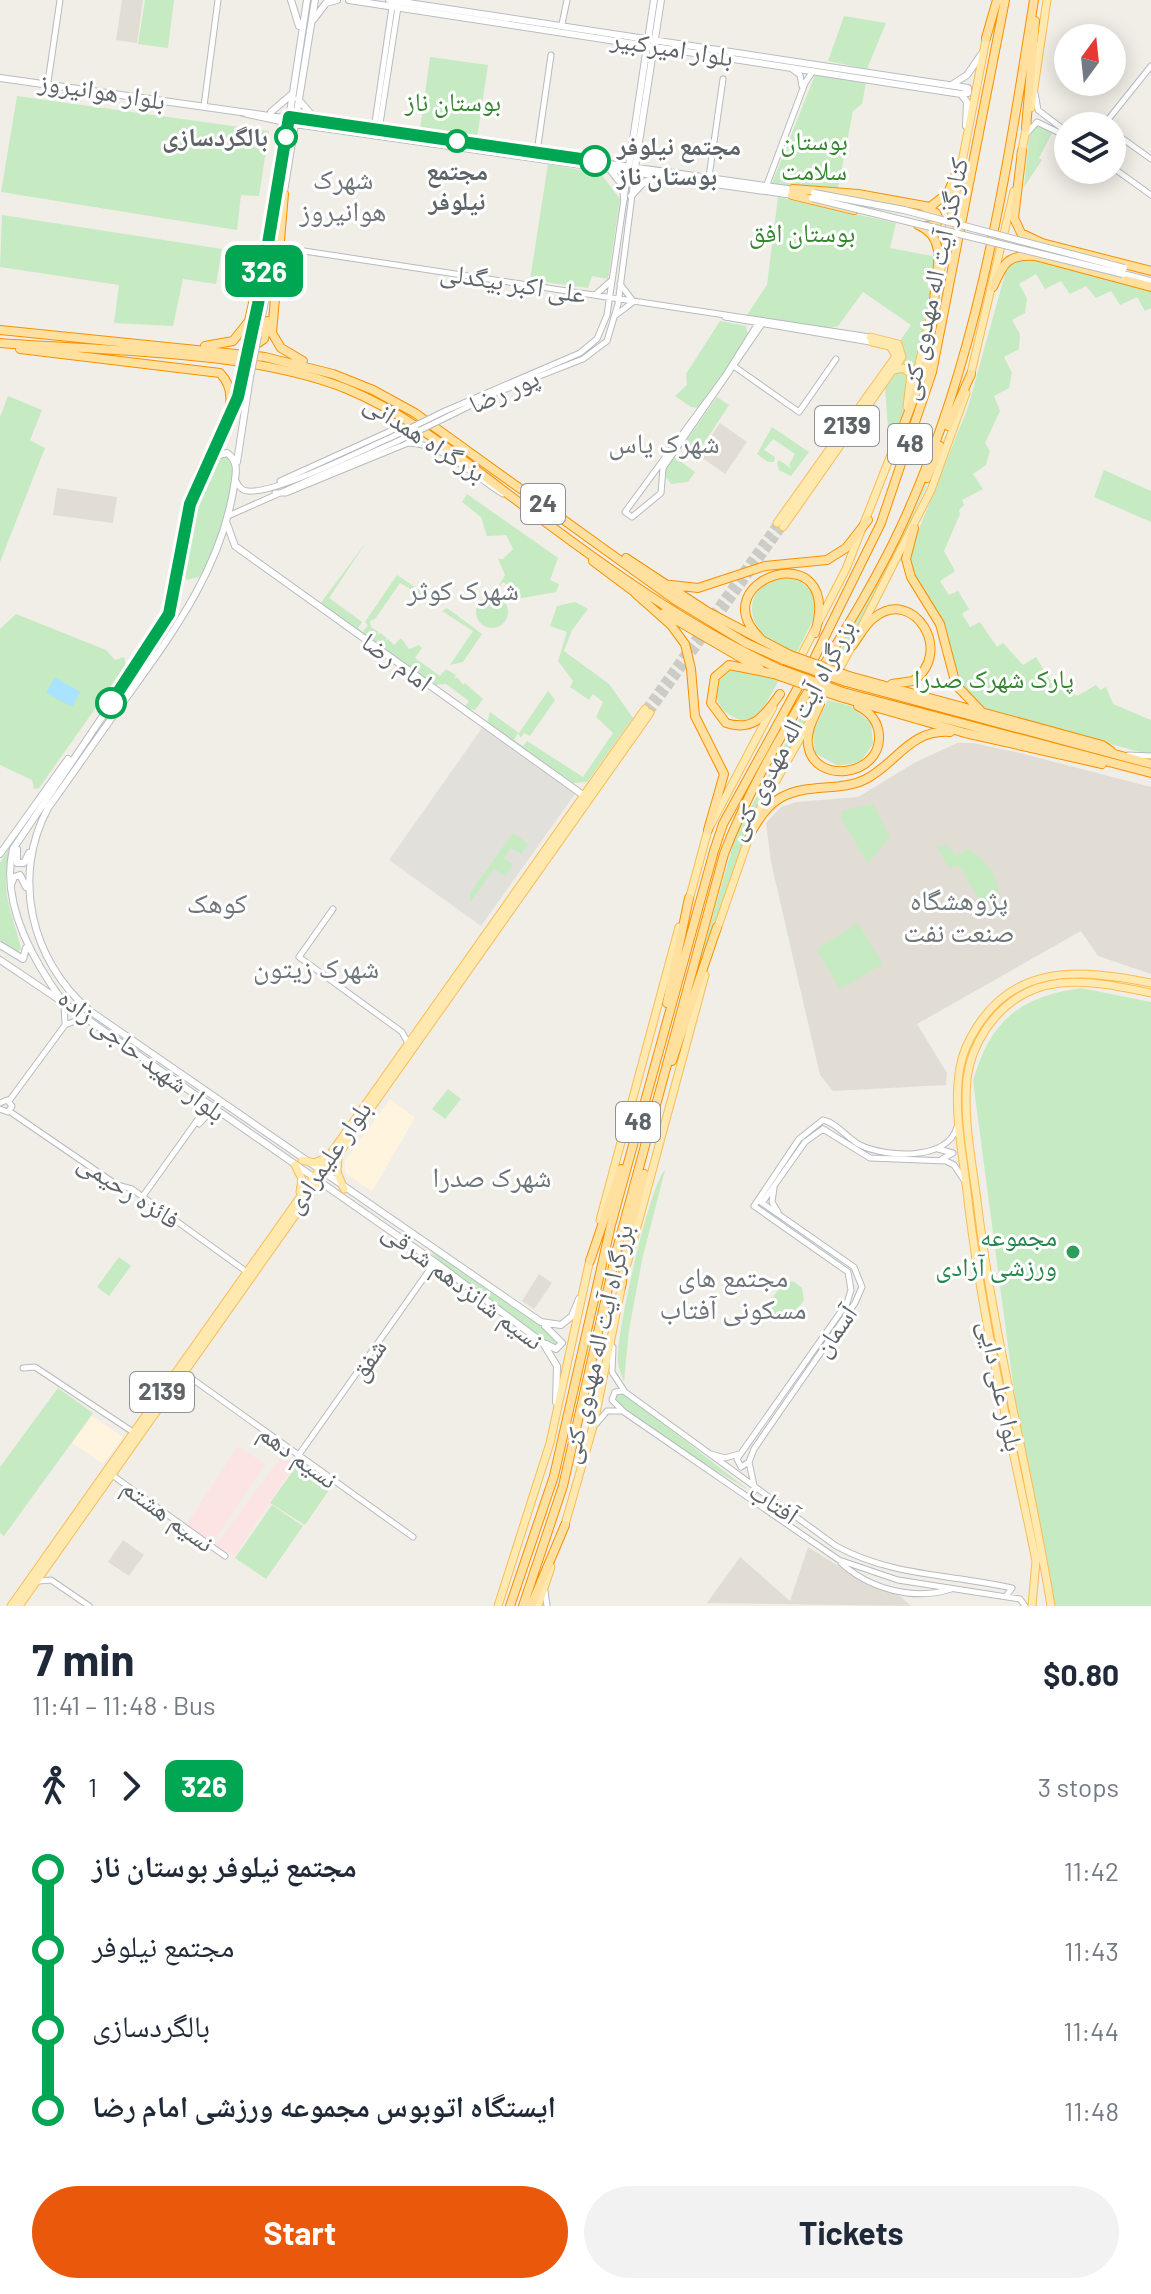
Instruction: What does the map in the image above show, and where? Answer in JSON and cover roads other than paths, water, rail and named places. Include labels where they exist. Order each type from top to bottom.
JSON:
[{"type":"highway","points":[[986,38],[995,0]]},
{"type":"highway","name":"بزرگراه آیت اله مهدوی کنی","points":[[661,1038],[723,824],[816,656],[865,557],[896,485],[932,372],[1005,0]]},
{"type":"highway","points":[[1026,133],[1035,0]]},
{"type":"highway","name":"بزرگراه آیت اله مهدوی کنی","points":[[523,1606],[563,1486],[617,1249],[656,1114],[700,938],[732,833],[898,532],[942,428],[972,331],[1006,168],[1035,0]]},
{"type":"highway","points":[[1022,151],[1016,224],[1026,237],[1151,278]]},
{"type":"highway","points":[[924,207],[945,198],[960,164]]},
{"type":"highway","points":[[792,192],[858,194],[924,207],[936,213],[939,220],[935,225],[920,225],[792,192]]},
{"type":"highway","points":[[281,193],[280,259],[261,342],[248,339],[249,321],[281,193]]},
{"type":"highway","points":[[920,225],[932,234],[939,249],[934,302]]},
{"type":"highway","points":[[1042,243],[1021,240],[1021,250],[1035,256],[1151,278]]},
{"type":"highway","points":[[993,287],[1009,258],[1035,256]]},
{"type":"highway","points":[[276,280],[271,324],[275,340],[297,359],[333,374]]},
{"type":"highway","points":[[62,337],[223,345],[239,336],[249,321]]},
{"type":"highway","name":"بزرگراه همدانی","points":[[0,330],[265,357],[333,374],[373,390],[415,413],[675,600],[781,664]]},
{"type":"highway","points":[[900,435],[940,331]]},
{"type":"highway","points":[[0,344],[122,364],[220,373],[230,386],[231,402],[195,488]]},
{"type":"highway","name":"بزرگراه همدانی","points":[[0,344],[262,365],[328,382],[411,422],[561,533],[678,612],[781,664]]},
{"type":"highway","points":[[898,532],[925,483],[971,374]]},
{"type":"highway","points":[[653,578],[677,587],[698,588],[765,566],[827,560],[846,548],[868,520]]},
{"type":"highway","points":[[572,525],[597,537],[653,578],[757,641],[781,664],[965,733],[1090,763],[1121,766]]},
{"type":"highway","points":[[914,528],[907,566],[912,581],[940,624],[956,685],[974,707],[995,717]]},
{"type":"highway","points":[[561,533],[671,625],[688,652],[695,716],[724,774],[708,830]]},
{"type":"highway","points":[[815,633],[821,605],[810,583],[783,573],[758,582],[747,600],[749,624],[781,664],[844,687],[1148,774]]},
{"type":"highway","points":[[635,593],[760,669]]},
{"type":"highway","points":[[844,687],[863,680],[898,685],[916,679],[930,656],[928,632],[908,613],[884,612],[870,621],[852,646]]},
{"type":"highway","points":[[780,694],[763,717],[749,726],[733,725],[717,715],[710,695],[719,671],[736,664],[760,669],[781,664]]},
{"type":"highway","points":[[863,680],[1102,745],[1118,756]]},
{"type":"highway","points":[[820,704],[809,729],[811,755],[832,770],[855,771],[873,757],[879,731],[844,687]]},
{"type":"highway","points":[[844,687],[1151,764]]},
{"type":"highway","points":[[750,834],[762,814],[784,796],[853,784],[871,776],[911,741],[940,731],[965,733]]},
{"type":"highway","points":[[661,1038],[689,898]]},
{"type":"highway","points":[[665,1076],[717,927]]},
{"type":"highway","name":"48","points":[[510,1606],[554,1476],[599,1272],[661,1038]]},
{"type":"highway","points":[[621,1287],[656,1114]]},
{"type":"highway","points":[[590,1261],[636,1131]]},
{"type":"highway","points":[[531,1606],[565,1525]]},
{"type":"main road","points":[[291,0],[297,12],[301,37]]},
{"type":"main road","points":[[281,193],[307,0]]},
{"type":"main road","points":[[268,113],[295,97],[315,0]]},
{"type":"main road","points":[[308,41],[320,8],[337,0]]},
{"type":"main road","name":"بلوار امیرکبیر","points":[[349,0],[392,3],[949,85]]},
{"type":"main road","points":[[632,168],[654,0]]},
{"type":"main road","points":[[651,41],[661,0]]},
{"type":"main road","name":"کنارگذر آیت اله مهدوی کنی","points":[[538,1606],[590,1437],[621,1287],[717,927],[762,804],[843,663],[914,528],[947,450],[971,374],[993,287],[1034,91],[1047,0]]},
{"type":"main road","name":"بلوار امیرکبیر","points":[[392,3],[410,2],[562,24],[814,71],[961,94]]},
{"type":"main road","name":"کنارگذر آیت اله مهدوی کنی","points":[[498,1606],[530,1514],[556,1419],[584,1284],[619,1141],[708,830],[815,633],[868,520],[900,435],[934,302],[966,126],[986,38]]},
{"type":"main road","points":[[949,85],[967,75],[983,52]]},
{"type":"main road","name":"بلوار هوانیروز","points":[[0,75],[606,168],[632,168],[659,175],[792,192]]},
{"type":"main road","points":[[949,85],[968,88],[968,93],[961,94],[967,102],[966,126]]},
{"type":"main road","points":[[291,142],[314,123],[295,97]]},
{"type":"main road","name":"بلوار هوانیروز","points":[[240,112],[268,113],[292,120]]},
{"type":"main road","points":[[236,469],[246,376],[291,142],[292,120]]},
{"type":"main road","name":"بلوار هوانیروز","points":[[314,123],[537,152],[813,195],[1151,278]]},
{"type":"main road","points":[[606,168],[620,179],[627,197],[659,175]]},
{"type":"main road","name":"2139","points":[[870,340],[898,344],[902,357],[780,525],[896,356],[890,346],[870,340]]},
{"type":"main road","points":[[892,371],[903,368],[911,374],[907,407]]},
{"type":"main road","points":[[206,467],[232,414],[246,376]]},
{"type":"main road","points":[[206,467],[215,456],[227,453],[233,457],[236,469]]},
{"type":"main road","name":"بلوار شهید حاجی زاده","points":[[206,467],[195,488],[183,531],[173,601],[163,627],[19,838],[10,861],[10,891],[26,945],[64,1003],[220,1114],[299,1162]]},
{"type":"main road","name":"بلوار شهید حاجی زاده","points":[[236,469],[228,518],[197,595],[48,808],[32,844],[27,890],[32,921],[45,950],[76,999],[319,1176]]},
{"type":"main road","name":"امام رضا","points":[[228,518],[229,536],[235,546],[586,797]]},
{"type":"main road","name":"بلوار علیمرادی","points":[[334,1155],[415,1033],[648,711]]},
{"type":"main road","points":[[0,854],[41,793],[93,728]]},
{"type":"main road","name":"بلوار علیمرادی","points":[[19,1606],[586,797]]},
{"type":"main road","points":[[19,838],[17,863],[27,860],[32,844]]},
{"type":"main road","points":[[10,891],[17,875],[24,880],[27,890]]},
{"type":"main road","points":[[0,945],[23,959],[26,945]]},
{"type":"main road","points":[[0,960],[64,1003]]},
{"type":"main road","name":"بلوار علی دایی","points":[[1032,1606],[1036,1561],[980,1285],[966,1183],[958,1080],[964,1052],[979,1024],[1005,996],[1034,980],[1067,972],[1150,982]]},
{"type":"main road","name":"بلوار علی دایی","points":[[1051,1606],[980,1226],[967,1081],[973,1056],[986,1029],[1022,996],[1050,984],[1085,981],[1151,993]]},
{"type":"main road","points":[[197,1097],[200,1088]]},
{"type":"main road","points":[[297,1200],[303,1183],[299,1162],[318,1162],[334,1155],[344,1189]]},
{"type":"main road","name":"بلوار علیمرادی","points":[[11,1606],[297,1200],[319,1176]]},
{"type":"main road","name":"نسیم شانزدهم شرقی","points":[[319,1176],[344,1189],[351,1198],[543,1343],[553,1355],[558,1373],[556,1419]]},
{"type":"main road","name":"نسیم شانزدهم شرقی","points":[[319,1176],[541,1322],[556,1327],[566,1321],[584,1284]]},
{"type":"main road","points":[[541,1322],[562,1343],[556,1349],[543,1343]]},
{"type":"street","points":[[48,82],[60,0]]},
{"type":"street","points":[[204,106],[218,0]]},
{"type":"street","points":[[562,24],[567,0]]},
{"type":"street","points":[[377,129],[392,3]]},
{"type":"street","points":[[537,152],[551,55]]},
{"type":"street","points":[[787,66],[800,75],[802,91]]},
{"type":"street","points":[[1115,112],[1151,66]]},
{"type":"street","points":[[766,188],[802,91],[814,71]]},
{"type":"street","points":[[709,177],[723,79]]},
{"type":"street","points":[[1034,91],[1038,110],[1054,123]]},
{"type":"street","points":[[1026,133],[1037,122],[1054,129]]},
{"type":"street","points":[[1126,141],[1151,159]]},
{"type":"street","points":[[627,197],[632,168]]},
{"type":"street","points":[[1126,177],[1151,195]]},
{"type":"street","name":"پور رضا","points":[[228,518],[275,493],[580,353],[597,339],[607,315],[627,197]]},
{"type":"street","name":"پور رضا","points":[[447,413],[595,352],[607,341],[618,299],[627,197]]},
{"type":"street","name":"علی اکبر بیگدلی","points":[[282,234],[286,245],[304,251],[870,340]]},
{"type":"street","name":"علی اکبر بیگدلی","points":[[280,259],[285,252],[304,251]]},
{"type":"street","points":[[607,315],[603,304],[594,295],[605,290],[612,280]]},
{"type":"street","points":[[615,316],[634,302],[620,282]]},
{"type":"street","name":"علی اکبر بیگدلی","points":[[723,316],[762,322]]},
{"type":"street","points":[[747,322],[753,328],[751,338]]},
{"type":"street","points":[[762,322],[662,470],[661,493],[632,517],[625,512],[762,322]]},
{"type":"street","points":[[734,366],[799,412],[836,359]]},
{"type":"street","points":[[272,486],[397,428],[406,428],[411,432],[408,443]]},
{"type":"street","name":"پور رضا","points":[[249,491],[272,486],[396,439]]},
{"type":"street","points":[[275,493],[286,493],[408,443],[435,450],[528,509]]},
{"type":"street","points":[[235,479],[242,489],[249,491],[246,495],[248,501],[259,501]]},
{"type":"street","points":[[1118,756],[1151,756]]},
{"type":"street","points":[[333,909],[299,957],[402,1032],[408,1043]]},
{"type":"street","points":[[64,1003],[65,1025]]},
{"type":"street","points":[[0,1109],[9,1111],[9,1101],[65,1025],[85,1018]]},
{"type":"street","points":[[402,1032],[415,1033]]},
{"type":"street","points":[[188,1136],[201,1115],[197,1097]]},
{"type":"street","points":[[0,1103],[9,1101]]},
{"type":"street","name":"فائزه رحیمی","points":[[9,1111],[101,1175],[143,1196],[247,1272]]},
{"type":"street","points":[[143,1196],[205,1116],[220,1114]]},
{"type":"street","points":[[937,1149],[951,1140],[959,1117]]},
{"type":"street","points":[[823,1120],[874,1151],[891,1154],[937,1149],[953,1153],[940,1160]]},
{"type":"street","points":[[823,1120],[823,1129]]},
{"type":"street","points":[[760,1201],[799,1139],[823,1120]]},
{"type":"street","points":[[823,1129],[870,1158],[940,1160],[954,1165],[966,1183]]},
{"type":"street","points":[[760,1201],[805,1142],[823,1129]]},
{"type":"street","points":[[774,1185],[772,1202],[781,1216]]},
{"type":"street","name":"آسمان","points":[[739,1453],[847,1303],[851,1290],[848,1272],[754,1206],[760,1201],[854,1267],[862,1287],[855,1303],[757,1442],[749,1462]]},
{"type":"street","name":"شفق","points":[[298,1456],[435,1262]]},
{"type":"street","points":[[616,1314],[611,1367],[625,1392]]},
{"type":"street","points":[[23,1368],[35,1367],[133,1432]]},
{"type":"street","name":"نسیم دهم","points":[[184,1373],[413,1537]]},
{"type":"street","points":[[624,1412],[612,1397],[618,1390],[625,1392]]},
{"type":"street","name":"آفتاب","points":[[625,1392],[755,1490],[858,1558],[903,1572],[1012,1588],[1006,1596]]},
{"type":"street","points":[[590,1437],[603,1413],[612,1409],[624,1412]]},
{"type":"street","name":"آفتاب","points":[[624,1412],[838,1560],[898,1580],[1020,1599],[1025,1606]]},
{"type":"street","points":[[700,1449],[721,1458],[739,1453],[738,1465],[744,1467],[749,1462]]},
{"type":"street","points":[[749,1462],[755,1490],[750,1497]]},
{"type":"street","name":"نسیم هشتم","points":[[111,1475],[225,1556]]},
{"type":"street","points":[[838,1560],[854,1575],[886,1588],[936,1594],[952,1588]]},
{"type":"street","points":[[50,1562],[51,1580]]},
{"type":"street","points":[[36,1581],[51,1580],[89,1606]]},
{"type":"street","points":[[545,1586],[547,1606]]},
{"type":"water","points":[[55,677],[80,692],[72,707],[46,693]]},
{"type":"tunnel","points":[[645,709],[777,523]]},
{"type":"tunnel","points":[[650,713],[783,527]]},
{"type":"place","name":"بالگردسازی","points":[[286,137]]},
{"type":"place","name":"مجتمع نیلوفر","points":[[457,141]]},
{"type":"place","name":"مجتمع نیلوفر بوستان ناز","points":[[595,161]]},
{"type":"place","name":"مجموعه ورزشی آزادی","points":[[1073,1252]]},
{"type":"district","name":"شهرک هوانیروز","points":[[343,195]]},
{"type":"district","name":"شهرک یاس","points":[[664,443]]},
{"type":"district","name":"شهرک کوثر","points":[[463,590]]},
{"type":"district","name":"کوهک","points":[[217,903]]},
{"type":"district","name":"پژوهشگاه صنعت نفت","points":[[959,916]]},
{"type":"district","name":"شهرک زیتون","points":[[316,968]]},
{"type":"district","name":"شهرک صدرا","points":[[492,1177]]},
{"type":"district","name":"مجتمع های مسکونی آفتاب","points":[[733,1293]]},
{"type":"park label","name":"بوستان ناز","points":[[453,102]]},
{"type":"park label","name":"بوستان سلامت","points":[[814,156]]},
{"type":"park label","name":"بوستان افق","points":[[802,233]]},
{"type":"park label","name":"پارک شهرک صدرا","points":[[994,679]]}]
